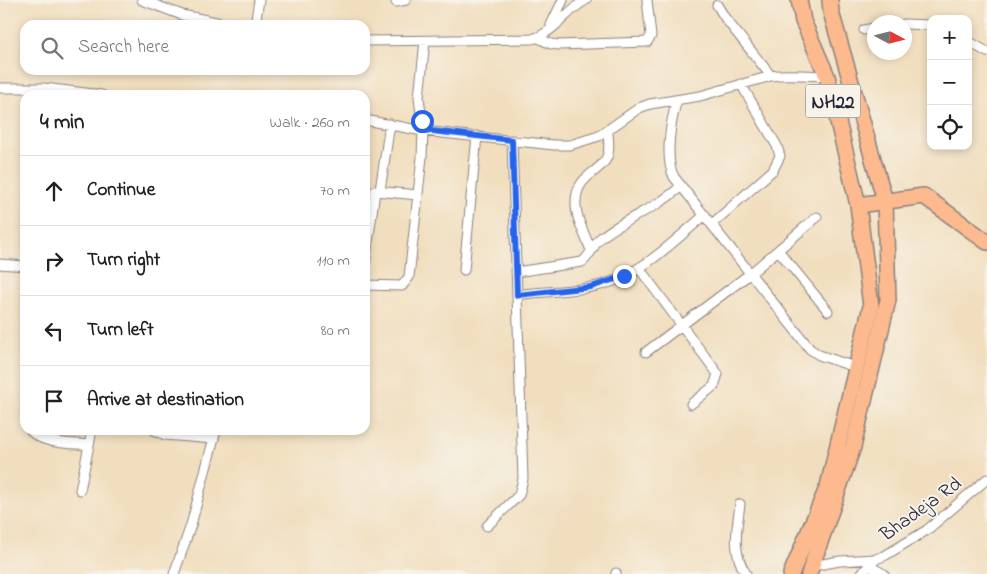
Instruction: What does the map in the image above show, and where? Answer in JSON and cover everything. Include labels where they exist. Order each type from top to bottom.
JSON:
[{"type":"main road","name":"NH22","points":[[799,0],[809,38],[827,76],[858,205]]},
{"type":"main road","name":"NH22","points":[[830,0],[831,12],[886,201]]},
{"type":"main road","points":[[791,574],[828,486],[872,306],[858,205],[924,196],[986,240]]},
{"type":"main road","points":[[811,570],[853,447],[888,300],[886,201]]},
{"type":"street","points":[[142,0],[182,14],[209,20]]},
{"type":"street","points":[[255,20],[259,0]]},
{"type":"street","points":[[396,2],[406,0]]},
{"type":"street","points":[[548,31],[563,0]]},
{"type":"street","points":[[370,41],[525,40],[538,38],[586,0]]},
{"type":"street","points":[[538,38],[559,45],[649,42],[651,36],[647,0]]},
{"type":"street","points":[[717,5],[725,18],[771,76]]},
{"type":"street","points":[[912,24],[927,25]]},
{"type":"street","points":[[370,285],[395,287],[406,283],[410,268],[423,130],[419,97],[425,41]]},
{"type":"street","points":[[972,43],[987,52]]},
{"type":"street","points":[[370,121],[423,130],[570,145],[608,131],[639,108],[650,104],[700,96],[771,76],[827,76]]},
{"type":"street","points":[[712,224],[773,170],[780,156],[777,146],[741,84]]},
{"type":"street","points":[[0,88],[22,90]]},
{"type":"street","points":[[677,100],[672,118],[668,164],[681,186],[816,354],[858,368]]},
{"type":"street","points":[[380,190],[390,124]]},
{"type":"street","points":[[591,250],[577,210],[576,196],[588,175],[606,159],[609,153],[608,131]]},
{"type":"street","points":[[464,270],[478,136]]},
{"type":"street","points":[[487,526],[518,495],[522,486],[512,140]]},
{"type":"street","points":[[516,272],[582,262],[602,236],[627,220],[665,201],[681,186]]},
{"type":"street","points":[[370,224],[374,192],[380,190],[418,194]]},
{"type":"street","points":[[517,295],[601,285],[639,268],[705,215]]},
{"type":"street","points":[[646,352],[750,273],[817,218]]},
{"type":"street","points":[[778,250],[828,311]]},
{"type":"street","points":[[0,264],[20,266]]},
{"type":"street","points":[[639,268],[718,374],[714,386],[691,404]]},
{"type":"street","points":[[33,435],[53,442],[89,445]]},
{"type":"street","points":[[80,490],[91,435]]},
{"type":"street","points":[[174,574],[191,525],[215,435]]},
{"type":"street","name":"Bhadeja Rd","points":[[811,570],[840,561],[876,559],[886,555],[927,530],[987,479]]},
{"type":"street","points":[[740,504],[736,550],[737,558],[746,574]]},
{"type":"street","points":[[861,574],[876,559]]},
{"type":"street","points":[[868,566],[884,574]]},
{"type":"route","points":[[422,121],[423,130],[512,140],[517,295],[591,287],[624,276]]}]
